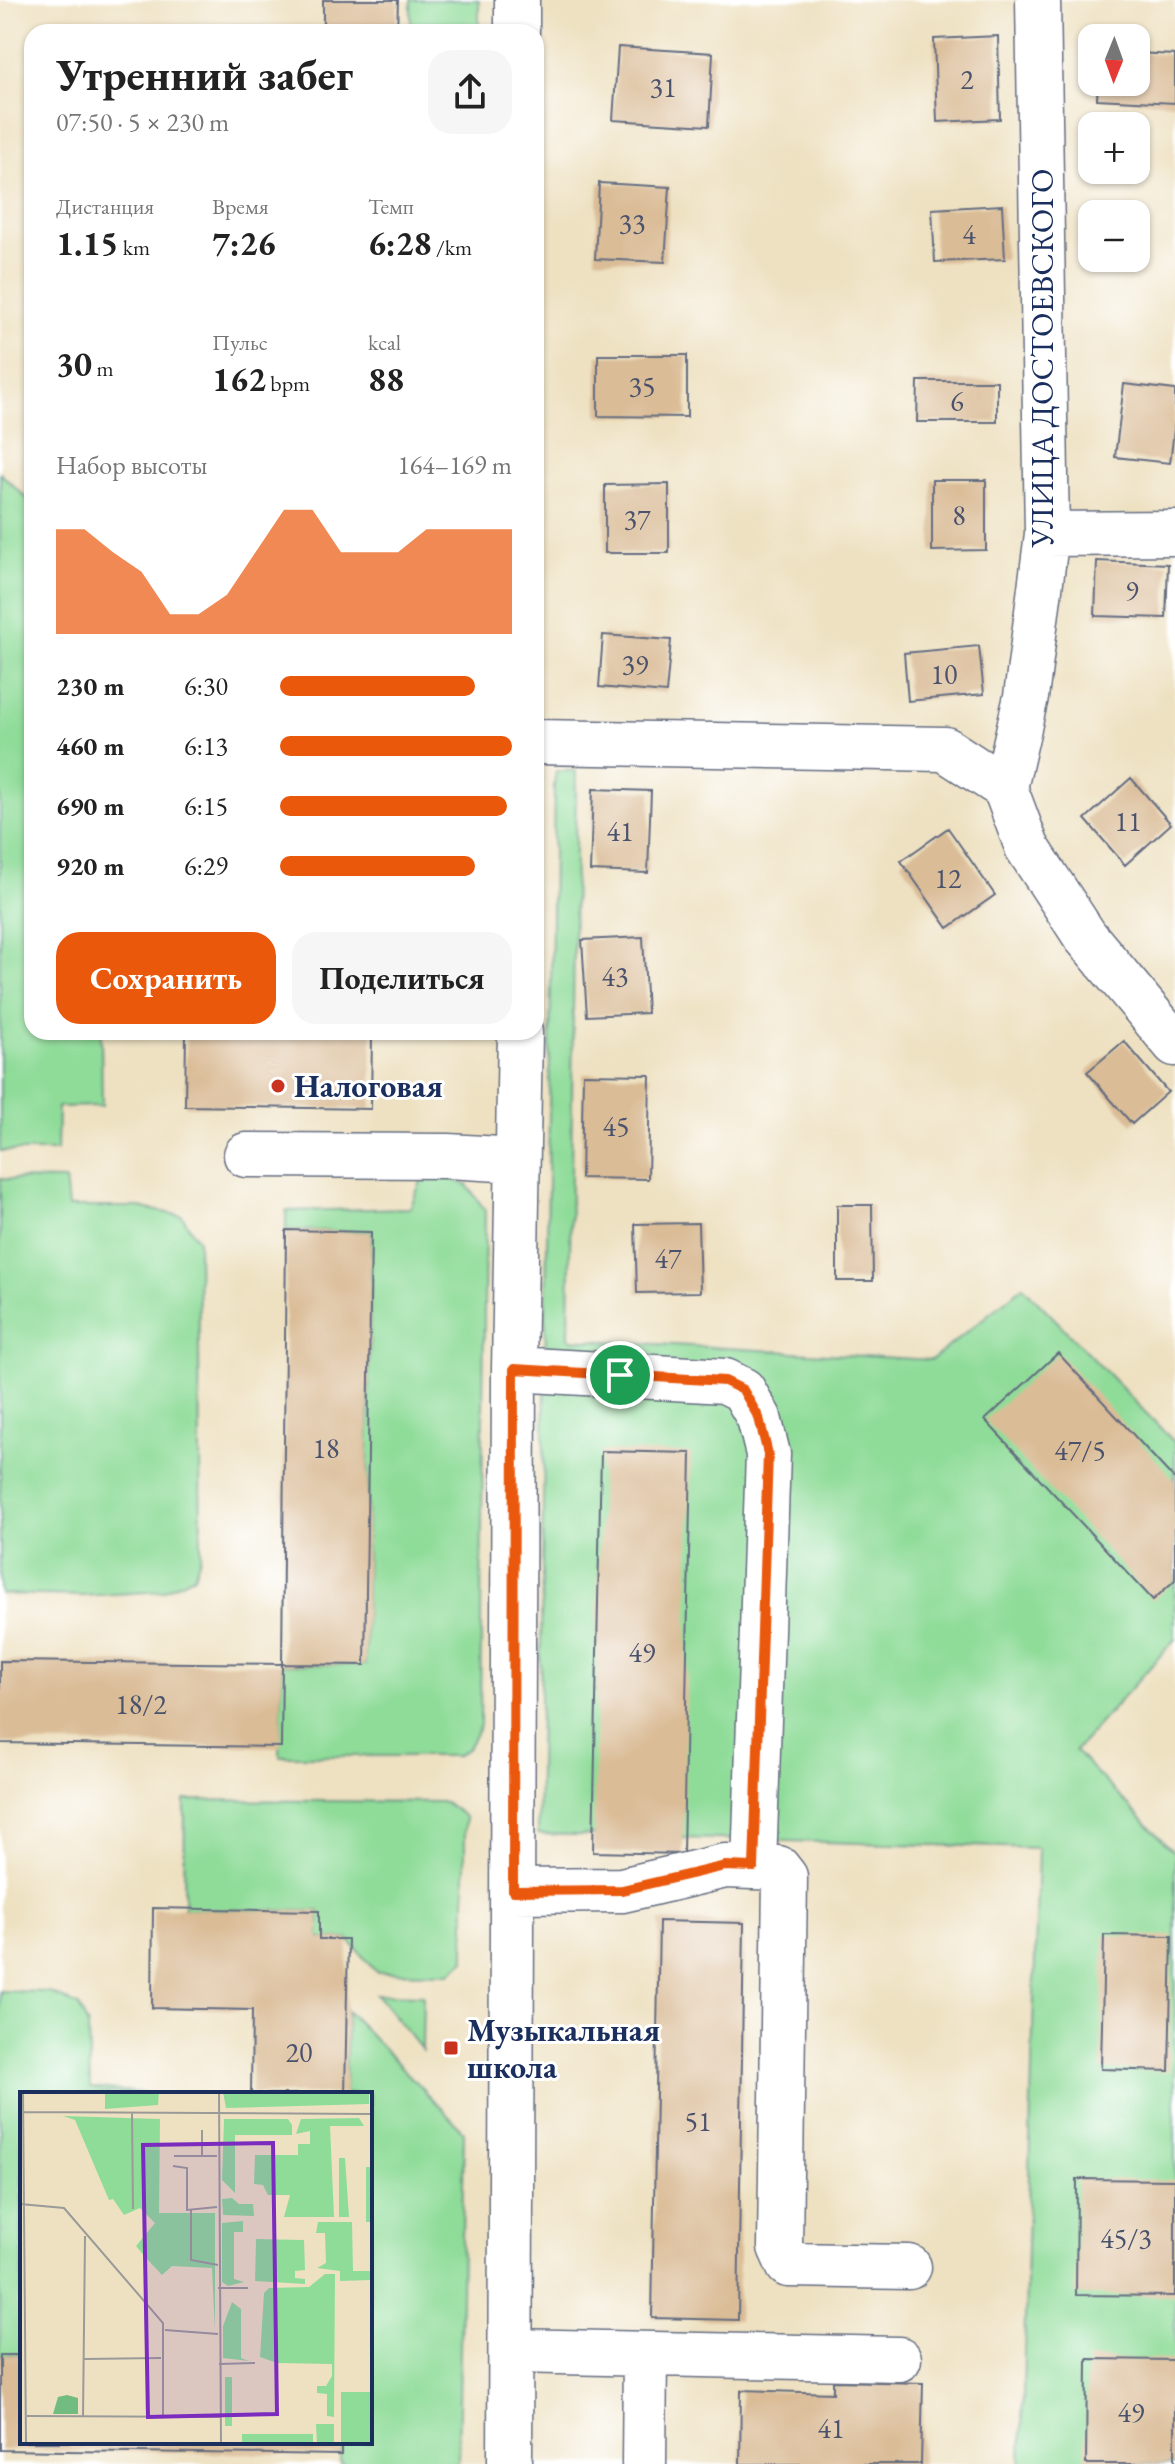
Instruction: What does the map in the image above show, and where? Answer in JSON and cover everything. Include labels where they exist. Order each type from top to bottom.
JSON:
[{"type":"street","points":[[517,0],[517,24]]},
{"type":"street","name":"УЛИЦА ДОСТОЕВСКОГО","points":[[1005,788],[1026,697],[1047,534],[1038,0]]},
{"type":"street","points":[[1047,534],[1175,533]]},
{"type":"street","points":[[544,742],[945,749],[1005,788],[1027,847],[1085,936],[1175,1044]]},
{"type":"street","points":[[510,2464],[514,1369],[520,1040]]},
{"type":"street","points":[[246,1155],[448,1156],[517,1160]]},
{"type":"street","points":[[514,1369],[725,1381],[743,1390],[759,1418],[768,1454],[754,1867]]},
{"type":"street","points":[[513,1891],[622,1890],[725,1866],[778,1868],[785,1877],[780,2247],[788,2265],[909,2267]]},
{"type":"street","points":[[511,2351],[899,2359]]},
{"type":"street","points":[[644,2464],[645,2354]]},
{"type":"green space","points":[[411,0],[479,0],[479,24],[411,24]]},
{"type":"green space","points":[[0,473],[24,496],[24,1040],[101,1040],[102,1106],[58,1107],[57,1151],[0,1151]]},
{"type":"green space","points":[[556,771],[576,771],[569,1339],[932,1360],[1023,1286],[1175,1443],[1175,1639],[1075,1751],[1175,1853],[1175,2464],[1021,2464],[1038,1848],[538,1834]]},
{"type":"green space","points":[[426,1169],[467,1185],[485,1210],[480,1726],[468,1748],[456,1756],[280,1756],[282,1664],[365,1665],[371,1232],[286,1230],[286,1211],[410,1208]]},
{"type":"green space","points":[[0,1179],[65,1180],[68,1207],[138,1207],[182,1216],[198,1240],[201,1554],[194,1576],[163,1591],[83,1596],[0,1594]]},
{"type":"green space","points":[[185,1800],[445,1802],[465,1817],[465,1960],[450,1973],[376,1972],[348,1939],[319,1939],[319,1911],[184,1909]]},
{"type":"green space","points":[[0,1991],[48,1992],[79,2006],[88,2026],[90,2088],[134,2092],[20,2092],[20,2355],[0,2355]]},
{"type":"green space","points":[[376,1994],[423,1995],[422,2050]]},
{"type":"green space","points":[[347,2011],[464,2132],[458,2464],[341,2464],[341,2444],[372,2444],[372,2092],[345,2092]]},
{"type":"building","points":[[323,0],[398,0],[397,24],[323,24]]},
{"type":"building","points":[[998,36],[1000,119],[937,122],[934,39]]},
{"type":"building","points":[[618,47],[713,53],[709,126],[613,120]]},
{"type":"building","points":[[1150,54],[1175,55],[1175,103],[1097,99],[1097,96],[1150,96]]},
{"type":"building","points":[[599,183],[670,187],[665,262],[595,259]]},
{"type":"building","points":[[1002,205],[1005,259],[935,262],[932,209]]},
{"type":"building","points":[[598,355],[687,355],[687,417],[598,416]]},
{"type":"building","points":[[918,381],[997,381],[997,422],[917,422]]},
{"type":"building","points":[[1124,384],[1175,390],[1170,463],[1115,457]]},
{"type":"building","points":[[932,480],[986,480],[986,550],[932,551]]},
{"type":"building","points":[[669,484],[669,553],[605,553],[605,485]]},
{"type":"building","points":[[1097,561],[1168,564],[1166,618],[1095,616]]},
{"type":"building","points":[[603,635],[671,640],[666,693],[599,687]]},
{"type":"building","points":[[979,646],[984,694],[908,701],[904,653]]},
{"type":"building","points":[[1131,778],[1171,824],[1125,865],[1085,819]]},
{"type":"building","points":[[593,789],[651,791],[648,873],[590,871]]},
{"type":"building","points":[[948,828],[995,895],[948,928],[901,861]]},
{"type":"building","points":[[643,937],[647,1013],[587,1016],[582,940]]},
{"type":"building","name":"Налоговая","points":[[186,1040],[372,1040],[371,1109],[185,1106]]},
{"type":"building","points":[[1124,1041],[1168,1092],[1132,1124],[1087,1072]]},
{"type":"building","points":[[583,1074],[650,1075],[648,1179],[581,1178]]},
{"type":"building","points":[[837,1205],[872,1205],[873,1281],[837,1281]]},
{"type":"building","points":[[698,1223],[700,1292],[637,1293],[635,1224]]},
{"type":"building","points":[[286,1230],[371,1232],[365,1665],[282,1664]]},
{"type":"building","points":[[1058,1353],[1175,1480],[1175,1580],[1153,1600],[985,1420]]},
{"type":"building","points":[[601,1451],[691,1453],[683,1854],[593,1852]]},
{"type":"building","points":[[0,1661],[282,1664],[281,1747],[0,1743]]},
{"type":"building","points":[[153,1908],[319,1911],[319,1939],[348,1939],[345,2092],[251,2092],[252,2010],[152,2008]]},
{"type":"building","points":[[659,1921],[744,1923],[738,2320],[652,2318]]},
{"type":"building","points":[[1104,1935],[1172,1936],[1169,2071],[1101,2069]]},
{"type":"building","points":[[1077,2179],[1175,2180],[1175,2296],[1076,2295]]},
{"type":"building","points":[[0,2355],[20,2355],[20,2444],[341,2444],[341,2455],[0,2450]]},
{"type":"building","points":[[1087,2359],[1175,2360],[1175,2464],[1086,2464]]},
{"type":"building","points":[[833,2381],[923,2383],[921,2464],[740,2464],[741,2390],[833,2393]]},
{"type":"place","name":"Налоговая","points":[[278,1086]]},
{"type":"place","name":"Музыкальная школа","points":[[451,2048]]},
{"type":"route","points":[[514,1369],[620,1375],[725,1381],[743,1390],[759,1418],[768,1454],[754,1867],[725,1866],[622,1890],[513,1891],[514,1369]]}]
